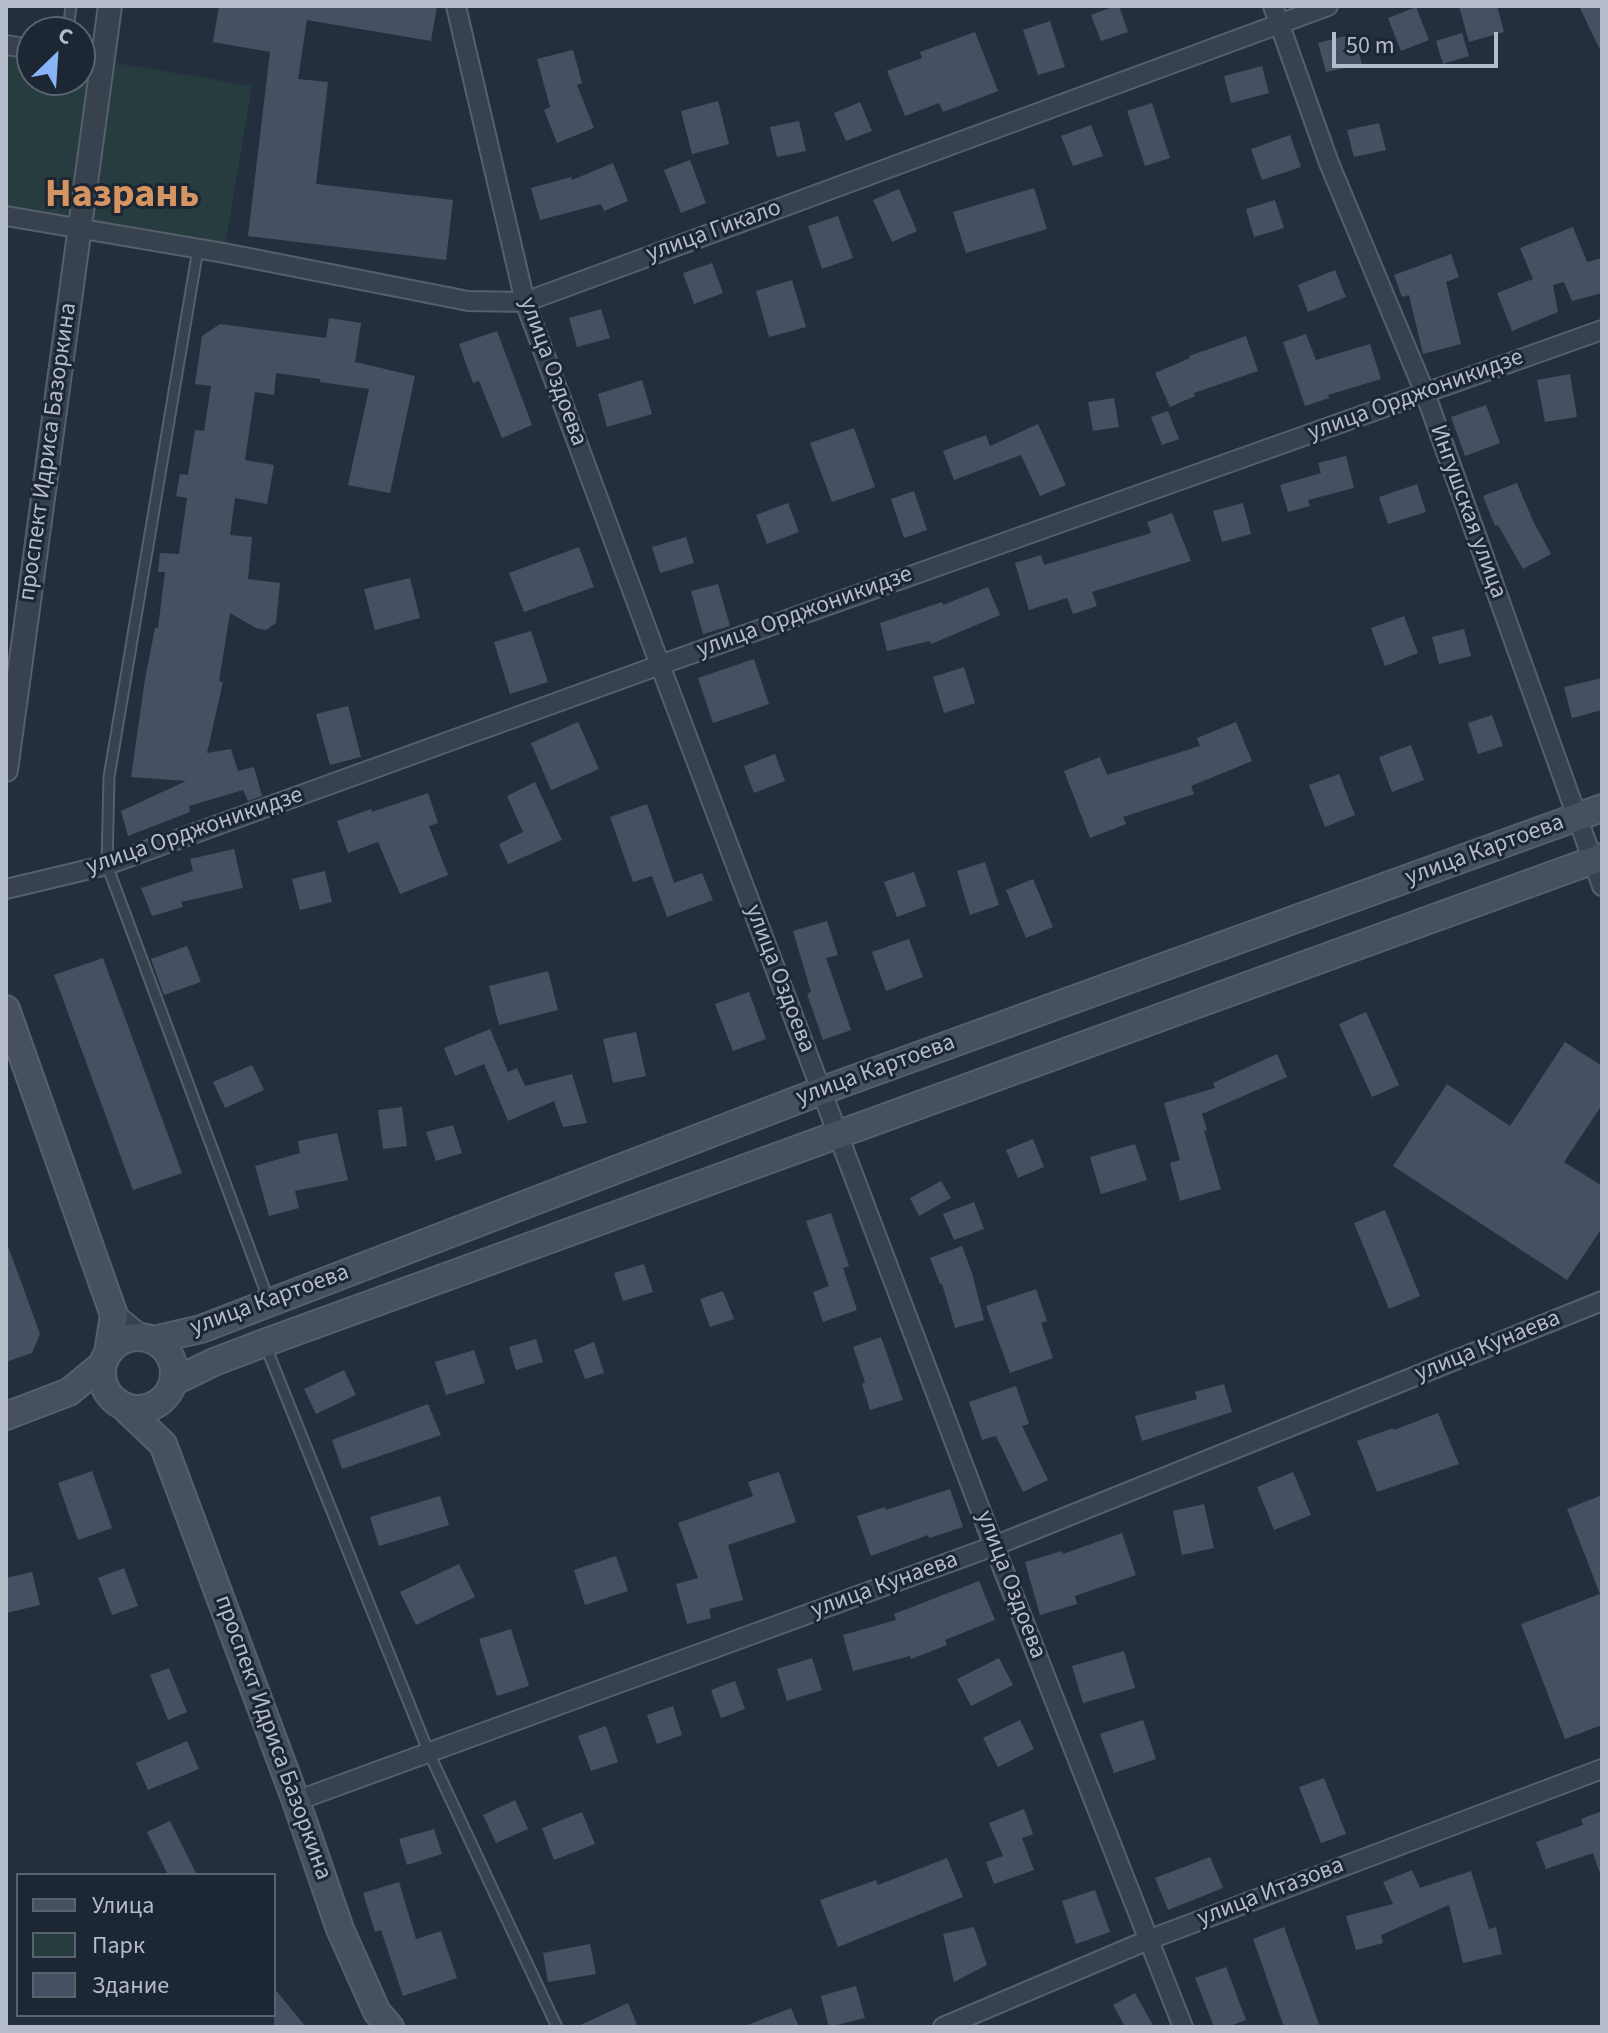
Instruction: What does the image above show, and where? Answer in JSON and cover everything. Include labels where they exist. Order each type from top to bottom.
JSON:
[{"type":"main road","name":"улица Картоева","points":[[147,1338],[201,1329],[821,1091],[1602,808]]},
{"type":"main road","name":"улица Картоева","points":[[171,1388],[214,1362],[264,1343],[1597,858]]},
{"type":"main road","points":[[6,1009],[114,1315],[102,1377],[118,1403]]},
{"type":"main road","points":[[6,1416],[69,1392],[117,1344],[147,1338],[171,1357],[174,1369],[171,1388],[160,1403],[148,1408],[136,1409],[69,1392]]},
{"type":"main road","name":"проспект Идриса Базоркина","points":[[163,1444],[171,1388]]},
{"type":"main road","name":"проспект Идриса Базоркина","points":[[118,1403],[163,1444],[296,1801],[340,1929],[377,2012],[390,2027]]},
{"type":"street","name":"проспект Идриса Базоркина","points":[[6,770],[110,6]]},
{"type":"street","name":"улица Оздоева","points":[[456,6],[525,302],[994,1546],[1183,2027]]},
{"type":"street","name":"улица Гикало","points":[[80,229],[468,301],[525,302],[1276,15],[1328,6]]},
{"type":"street","name":"Ингушская улица","points":[[1276,15],[1329,163],[1425,393],[1576,818],[1597,858],[1602,886]]},
{"type":"street","points":[[96,60],[103,61]]},
{"type":"street","points":[[6,216],[80,229]]},
{"type":"street","name":"улица Орджоникидзе","points":[[6,889],[107,865],[1602,330]]},
{"type":"street","name":"улица Кунаева","points":[[296,1801],[994,1546],[1602,1301]]},
{"type":"street","points":[[114,1315],[147,1338]]},
{"type":"street","name":"улица Итазова","points":[[943,2027],[1148,1940],[1602,1769]]},
{"type":"lane","points":[[198,249],[109,777],[107,865],[269,1302]]},
{"type":"lane","points":[[264,1343],[429,1753],[557,2027]]},
{"type":"green space","points":[[6,45],[16,47],[16,96],[96,96],[96,60],[252,86],[224,253],[6,216]]},
{"type":"building","points":[[219,6],[437,6],[431,41],[307,20],[298,79],[328,82],[316,184],[453,200],[446,260],[248,236],[270,52],[213,42]]},
{"type":"building","points":[[1119,6],[1128,32],[1101,41],[1091,15]]},
{"type":"building","points":[[1459,6],[1497,6],[1504,32],[1469,42]]},
{"type":"building","points":[[1579,6],[1602,6],[1602,54]]},
{"type":"building","points":[[1416,7],[1429,40],[1401,51],[1388,18]]},
{"type":"building","points":[[1050,21],[1065,67],[1038,75],[1023,30]]},
{"type":"building","points":[[975,32],[998,91],[943,112],[939,103],[905,116],[887,71],[922,58],[920,52]]},
{"type":"building","points":[[1462,33],[1469,56],[1443,64],[1436,41]]},
{"type":"building","points":[[1354,34],[1362,64],[1326,72],[1318,43]]},
{"type":"building","points":[[573,50],[582,83],[577,85],[594,128],[557,143],[544,110],[550,107],[537,59]]},
{"type":"building","points":[[1262,66],[1269,93],[1231,103],[1224,76]]},
{"type":"building","points":[[718,101],[729,144],[692,154],[681,111]]},
{"type":"building","points":[[860,102],[872,131],[846,141],[834,113]]},
{"type":"building","points":[[1152,103],[1170,158],[1145,166],[1127,111]]},
{"type":"building","points":[[799,121],[806,151],[777,157],[770,127]]},
{"type":"building","points":[[1379,123],[1386,150],[1354,157],[1347,130]]},
{"type":"building","points":[[1091,125],[1103,156],[1073,166],[1061,136]]},
{"type":"building","points":[[1290,135],[1301,167],[1262,180],[1251,149]]},
{"type":"building","points":[[690,160],[706,203],[681,213],[664,170]]},
{"type":"building","points":[[613,163],[628,201],[604,211],[601,204],[540,220],[531,188],[571,177],[572,180]]},
{"type":"building","points":[[1034,188],[1047,229],[966,253],[953,212]]},
{"type":"building","points":[[899,189],[917,231],[892,242],[873,200]]},
{"type":"building","points":[[1275,200],[1284,228],[1254,237],[1246,209]]},
{"type":"building","points":[[838,216],[853,258],[822,269],[808,226]]},
{"type":"building","points":[[1573,227],[1587,262],[1602,258],[1602,293],[1572,301],[1564,282],[1553,285],[1558,312],[1512,331],[1497,293],[1533,279],[1520,248]]},
{"type":"building","points":[[1451,254],[1459,277],[1446,282],[1461,344],[1423,354],[1409,295],[1402,297],[1394,275]]},
{"type":"building","points":[[712,263],[723,293],[694,304],[683,273]]},
{"type":"building","points":[[1335,270],[1346,297],[1308,312],[1298,285]]},
{"type":"building","points":[[792,280],[806,327],[769,337],[756,291]]},
{"type":"building","points":[[601,309],[610,338],[577,347],[569,318]]},
{"type":"building","points":[[329,318],[361,323],[355,362],[415,376],[390,493],[348,485],[369,389],[276,373],[274,395],[255,392],[245,460],[274,465],[267,504],[235,498],[230,535],[252,537],[248,579],[280,583],[276,623],[266,630],[256,628],[230,613],[219,681],[223,682],[207,753],[231,749],[238,771],[254,767],[262,796],[248,801],[243,790],[189,806],[190,812],[128,836],[121,811],[186,781],[131,777],[145,679],[155,628],[158,628],[165,572],[158,572],[160,553],[179,554],[187,498],[176,496],[180,474],[188,475],[195,430],[204,431],[211,386],[195,384],[202,336],[220,324],[326,338]]},
{"type":"building","points":[[497,331],[532,425],[502,438],[479,381],[473,383],[459,344]]},
{"type":"building","points":[[1306,334],[1316,360],[1370,344],[1381,379],[1328,395],[1329,398],[1305,406],[1283,342]]},
{"type":"building","points":[[1246,336],[1258,371],[1194,393],[1195,396],[1170,407],[1155,373],[1189,356]]},
{"type":"building","points":[[1570,374],[1577,417],[1545,422],[1537,380]]},
{"type":"building","points":[[642,380],[652,414],[607,427],[598,394]]},
{"type":"building","points":[[1114,398],[1119,427],[1093,431],[1088,402]]},
{"type":"building","points":[[1486,405],[1500,443],[1465,456],[1451,417]]},
{"type":"building","points":[[1168,411],[1179,439],[1162,445],[1151,417]]},
{"type":"building","points":[[1038,424],[1066,485],[1040,496],[1021,455],[954,480],[943,451],[986,435],[990,446]]},
{"type":"building","points":[[854,428],[875,487],[832,502],[810,443]]},
{"type":"building","points":[[1346,456],[1354,488],[1308,500],[1310,506],[1288,512],[1280,485],[1321,473],[1318,463]]},
{"type":"building","points":[[1517,483],[1551,554],[1523,569],[1498,525],[1495,526],[1483,496]]},
{"type":"building","points":[[1417,484],[1426,512],[1388,524],[1379,497]]},
{"type":"building","points":[[914,491],[927,530],[904,538],[891,499]]},
{"type":"building","points":[[788,503],[799,532],[767,544],[756,515]]},
{"type":"building","points":[[1243,503],[1251,534],[1222,542],[1213,511]]},
{"type":"building","points":[[1172,513],[1191,561],[1092,592],[1097,606],[1073,614],[1067,598],[1029,610],[1015,563],[1041,555],[1044,565],[1151,533],[1147,522]]},
{"type":"building","points":[[686,537],[694,563],[660,573],[652,547]]},
{"type":"building","points":[[579,547],[594,587],[524,612],[509,573]]},
{"type":"building","points":[[410,578],[420,618],[375,630],[364,589]]},
{"type":"building","points":[[718,584],[730,626],[703,634],[691,591]]},
{"type":"building","points":[[988,587],[1000,615],[931,644],[930,641],[887,651],[880,623],[942,602],[943,605]]},
{"type":"building","points":[[1404,616],[1418,653],[1385,666],[1371,628]]},
{"type":"building","points":[[1464,629],[1471,656],[1439,664],[1432,637]]},
{"type":"building","points":[[531,631],[548,682],[510,694],[494,642]]},
{"type":"building","points":[[754,659],[769,704],[713,723],[698,678]]},
{"type":"building","points":[[964,667],[975,703],[944,713],[933,677]]},
{"type":"building","points":[[1602,678],[1602,710],[1572,718],[1564,687]]},
{"type":"building","points":[[348,706],[361,757],[330,765],[316,714]]},
{"type":"building","points":[[1492,715],[1503,746],[1478,754],[1468,723]]},
{"type":"building","points":[[578,722],[599,769],[551,790],[531,743]]},
{"type":"building","points":[[1236,722],[1252,761],[1191,786],[1194,794],[1123,817],[1126,824],[1090,838],[1064,771],[1100,757],[1107,775],[1200,746],[1197,738]]},
{"type":"building","points":[[1411,745],[1424,780],[1392,792],[1379,757]]},
{"type":"building","points":[[775,754],[785,781],[754,793],[744,766]]},
{"type":"building","points":[[1339,774],[1355,815],[1325,827],[1309,785]]},
{"type":"building","points":[[535,782],[562,840],[508,864],[499,844],[523,832],[507,796]]},
{"type":"building","points":[[428,793],[438,823],[429,826],[448,875],[400,894],[378,842],[348,853],[337,821]]},
{"type":"building","points":[[647,804],[674,883],[702,873],[713,900],[667,917],[652,876],[633,882],[610,817]]},
{"type":"building","points":[[234,849],[243,888],[181,902],[183,907],[152,916],[141,888],[193,871],[190,859]]},
{"type":"building","points":[[985,862],[999,905],[970,915],[957,871]]},
{"type":"building","points":[[325,871],[332,902],[300,910],[292,879]]},
{"type":"building","points":[[914,872],[926,906],[897,917],[884,882]]},
{"type":"building","points":[[1033,879],[1053,927],[1026,938],[1006,890]]},
{"type":"building","points":[[827,921],[838,955],[826,958],[851,1030],[823,1040],[807,994],[811,992],[793,931]]},
{"type":"building","points":[[909,939],[923,977],[886,991],[872,952]]},
{"type":"building","points":[[187,946],[201,982],[164,995],[151,959]]},
{"type":"building","points":[[103,958],[182,1173],[133,1190],[54,975]]},
{"type":"building","points":[[548,971],[558,1010],[499,1025],[489,986]]},
{"type":"building","points":[[749,992],[766,1039],[733,1051],[715,1004]]},
{"type":"building","points":[[1366,1012],[1399,1085],[1372,1097],[1339,1024]]},
{"type":"building","points":[[490,1029],[508,1072],[517,1068],[525,1086],[572,1074],[587,1123],[563,1127],[554,1101],[508,1121],[484,1064],[455,1076],[444,1048]]},
{"type":"building","points":[[636,1032],[646,1076],[613,1083],[603,1039]]},
{"type":"building","points":[[1565,1042],[1602,1066],[1602,1105],[1564,1162],[1602,1186],[1602,1228],[1567,1280],[1393,1166],[1447,1084],[1510,1126]]},
{"type":"building","points":[[1277,1054],[1287,1077],[1202,1114],[1221,1189],[1180,1201],[1170,1163],[1180,1160],[1164,1103],[1215,1088],[1213,1083]]},
{"type":"building","points":[[252,1065],[264,1090],[225,1108],[213,1082]]},
{"type":"building","points":[[402,1107],[407,1146],[383,1149],[378,1110]]},
{"type":"building","points":[[453,1125],[462,1153],[436,1161],[426,1132]]},
{"type":"building","points":[[337,1133],[348,1180],[295,1191],[299,1208],[269,1216],[255,1166],[300,1153],[298,1141]]},
{"type":"building","points":[[1033,1139],[1044,1167],[1018,1178],[1006,1150]]},
{"type":"building","points":[[1135,1144],[1147,1180],[1101,1194],[1090,1157]]},
{"type":"building","points":[[941,1181],[951,1198],[919,1216],[910,1198]]},
{"type":"building","points":[[974,1202],[984,1229],[954,1240],[943,1214]]},
{"type":"building","points":[[1385,1210],[1420,1296],[1389,1309],[1354,1223]]},
{"type":"building","points":[[831,1213],[849,1266],[843,1268],[857,1310],[823,1322],[813,1292],[829,1286],[806,1221]]},
{"type":"building","points":[[8,1246],[40,1334],[32,1353],[6,1362]]},
{"type":"building","points":[[962,1246],[984,1320],[955,1328],[942,1284],[930,1258]]},
{"type":"building","points":[[644,1264],[653,1292],[623,1301],[614,1273]]},
{"type":"building","points":[[1036,1289],[1047,1321],[1041,1323],[1053,1358],[1010,1373],[986,1306]]},
{"type":"building","points":[[723,1291],[734,1319],[710,1327],[700,1299]]},
{"type":"building","points":[[881,1337],[903,1400],[870,1410],[862,1384],[865,1382],[853,1347]]},
{"type":"building","points":[[536,1339],[543,1362],[516,1370],[509,1347]]},
{"type":"building","points":[[594,1342],[604,1373],[585,1379],[574,1350]]},
{"type":"building","points":[[474,1350],[485,1383],[446,1395],[435,1362]]},
{"type":"building","points":[[344,1370],[356,1395],[316,1414],[304,1389]]},
{"type":"building","points":[[1224,1384],[1232,1412],[1142,1441],[1135,1416],[1197,1399],[1195,1392]]},
{"type":"building","points":[[1016,1386],[1029,1424],[1022,1426],[1048,1480],[1023,1492],[996,1436],[982,1440],[969,1402]]},
{"type":"building","points":[[428,1404],[441,1435],[342,1469],[332,1440]]},
{"type":"building","points":[[1438,1413],[1459,1464],[1377,1492],[1357,1441]]},
{"type":"building","points":[[92,1471],[112,1528],[78,1540],[58,1483]]},
{"type":"building","points":[[779,1472],[796,1522],[728,1545],[743,1600],[709,1609],[711,1618],[687,1624],[676,1584],[698,1578],[678,1523],[753,1496],[748,1482]]},
{"type":"building","points":[[1293,1472],[1311,1515],[1274,1530],[1257,1487]]},
{"type":"building","points":[[950,1489],[963,1527],[929,1538],[928,1535],[871,1556],[857,1516]]},
{"type":"building","points":[[1602,1495],[1602,1725],[1565,1739],[1521,1624],[1600,1594],[1567,1509]]},
{"type":"building","points":[[440,1496],[449,1525],[379,1546],[370,1517]]},
{"type":"building","points":[[1204,1504],[1214,1548],[1182,1555],[1173,1511]]},
{"type":"building","points":[[1122,1533],[1136,1575],[1075,1596],[1077,1604],[1040,1615],[1025,1562],[1062,1551],[1063,1554]]},
{"type":"building","points":[[616,1556],[628,1591],[585,1605],[574,1570]]},
{"type":"building","points":[[459,1564],[475,1597],[416,1625],[400,1592]]},
{"type":"building","points":[[124,1568],[138,1606],[112,1615],[98,1578]]},
{"type":"building","points":[[32,1572],[40,1605],[6,1613],[6,1578]]},
{"type":"building","points":[[979,1581],[995,1620],[945,1640],[947,1645],[911,1659],[910,1656],[853,1671],[843,1635],[896,1620],[894,1614]]},
{"type":"building","points":[[511,1629],[529,1686],[497,1696],[479,1639]]},
{"type":"building","points":[[1124,1651],[1135,1688],[1083,1703],[1072,1666]]},
{"type":"building","points":[[812,1658],[822,1690],[787,1701],[777,1669]]},
{"type":"building","points":[[999,1658],[1013,1685],[971,1706],[957,1679]]},
{"type":"building","points":[[169,1668],[187,1712],[168,1720],[150,1675]]},
{"type":"building","points":[[735,1681],[745,1709],[721,1718],[711,1690]]},
{"type":"building","points":[[673,1706],[682,1735],[657,1744],[647,1715]]},
{"type":"building","points":[[1020,1720],[1034,1749],[998,1767],[983,1738]]},
{"type":"building","points":[[1143,1720],[1156,1759],[1114,1773],[1100,1734]]},
{"type":"building","points":[[606,1726],[618,1762],[591,1771],[578,1736]]},
{"type":"building","points":[[187,1741],[199,1769],[148,1790],[136,1763]]},
{"type":"building","points":[[1324,1778],[1346,1834],[1321,1843],[1299,1787]]},
{"type":"building","points":[[515,1800],[528,1829],[496,1843],[483,1815]]},
{"type":"building","points":[[1024,1809],[1033,1834],[1022,1838],[1034,1870],[994,1884],[986,1862],[1003,1856],[989,1823]]},
{"type":"building","points":[[1602,1811],[1602,1871],[1599,1871],[1593,1853],[1546,1869],[1536,1842],[1583,1825],[1581,1819]]},
{"type":"building","points":[[582,1812],[595,1844],[554,1860],[542,1828]]},
{"type":"building","points":[[170,1821],[196,1873],[167,1873],[147,1832]]},
{"type":"building","points":[[434,1829],[442,1854],[407,1865],[399,1839]]},
{"type":"building","points":[[1210,1857],[1223,1888],[1168,1910],[1155,1878]]},
{"type":"building","points":[[947,1858],[963,1897],[838,1947],[820,1900],[876,1880],[878,1885]]},
{"type":"building","points":[[1412,1870],[1420,1888],[1471,1871],[1489,1929],[1496,1927],[1502,1954],[1463,1963],[1449,1905],[1381,1935],[1383,1943],[1356,1950],[1346,1916],[1393,1904],[1383,1882]]},
{"type":"building","points":[[399,1882],[416,1939],[441,1931],[457,1978],[403,1996],[381,1930],[375,1932],[363,1893]]},
{"type":"building","points":[[1095,1890],[1110,1932],[1076,1944],[1062,1901]]},
{"type":"building","points":[[974,1927],[987,1965],[954,1982],[943,1934]]},
{"type":"building","points":[[1284,1927],[1320,2027],[1284,2027],[1253,1939]]},
{"type":"building","points":[[590,1944],[596,1974],[548,1982],[543,1953]]},
{"type":"building","points":[[1226,1967],[1246,2020],[1227,2027],[1214,2027],[1195,1978]]},
{"type":"building","points":[[856,1986],[865,2018],[829,2027],[821,1996]]},
{"type":"building","points":[[276,1990],[306,2027],[274,2027],[276,2017]]},
{"type":"building","points":[[1135,1993],[1154,2027],[1125,2027],[1113,2005]]},
{"type":"building","points":[[628,2003],[638,2027],[576,2027]]},
{"type":"building","points":[[791,2008],[799,2027],[745,2027],[745,2026]]},
{"type":"district","name":"Назрань","points":[[122,197]]}]
